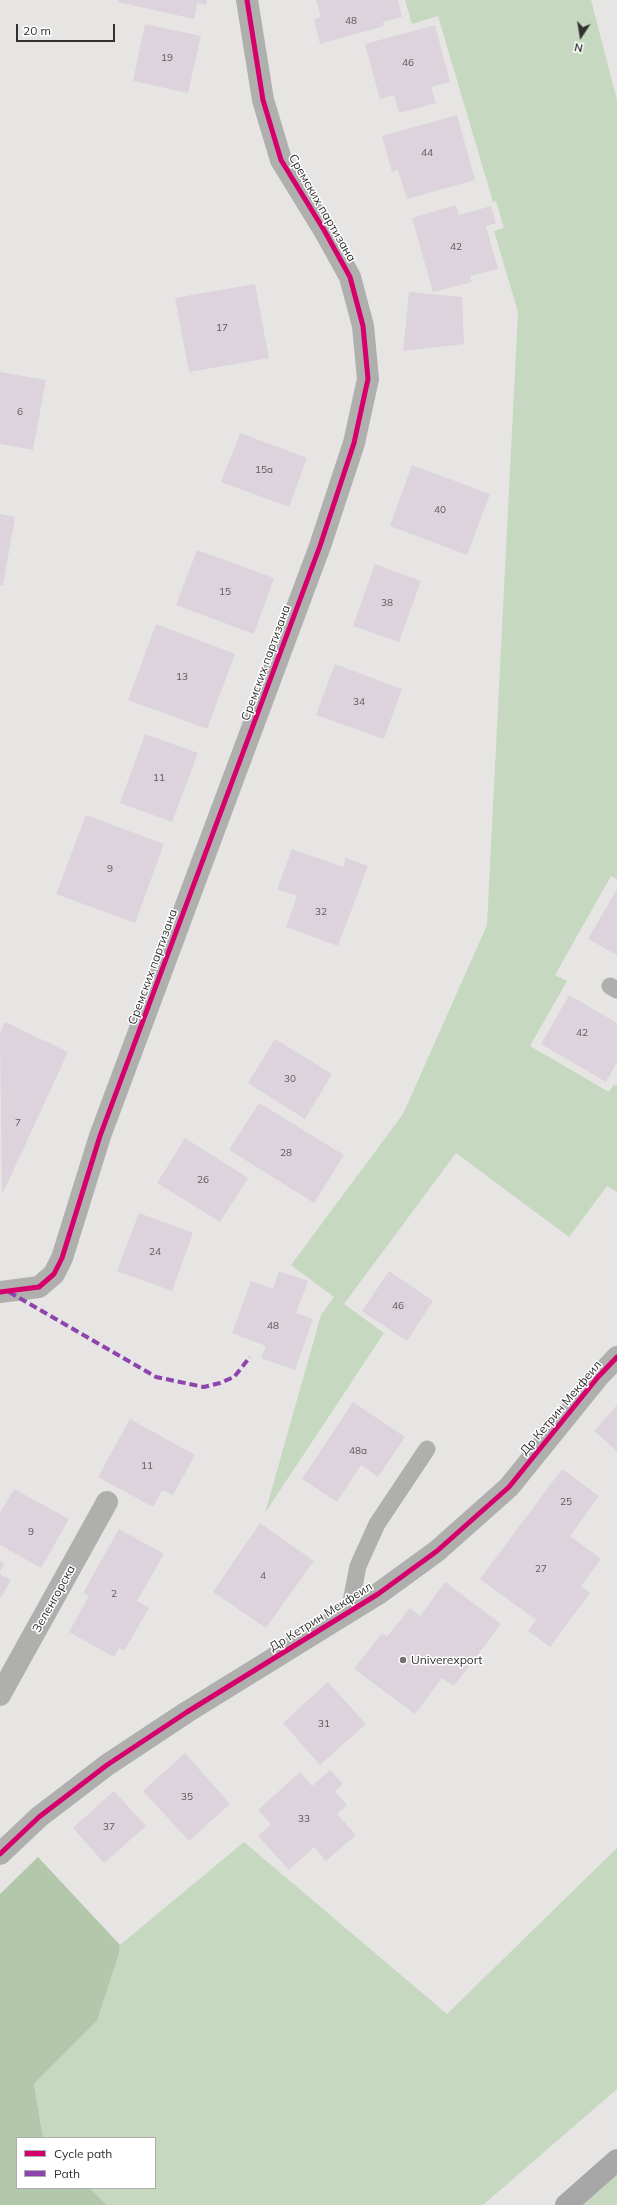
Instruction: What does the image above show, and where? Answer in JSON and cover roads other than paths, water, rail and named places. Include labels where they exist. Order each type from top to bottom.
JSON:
[{"type":"main road","points":[[566,2205],[617,2160]]},
{"type":"street","name":"Сремских партизана","points":[[0,1292],[40,1287],[54,1274],[62,1258],[103,1129],[320,546],[354,443],[368,379],[363,326],[350,277],[324,230],[281,160],[263,100],[247,0]]},
{"type":"street","name":"Др Кетрин Мекфеил","points":[[0,1854],[39,1817],[107,1765],[187,1712],[378,1594],[437,1552],[509,1487],[598,1377],[617,1357]]},
{"type":"street","name":"Зеленгорска","points":[[0,1695],[107,1502]]},
{"type":"lane","points":[[349,1612],[358,1566],[377,1524],[427,1449]]},
{"type":"place","name":"Univerexport","points":[[403,1660]]}]
